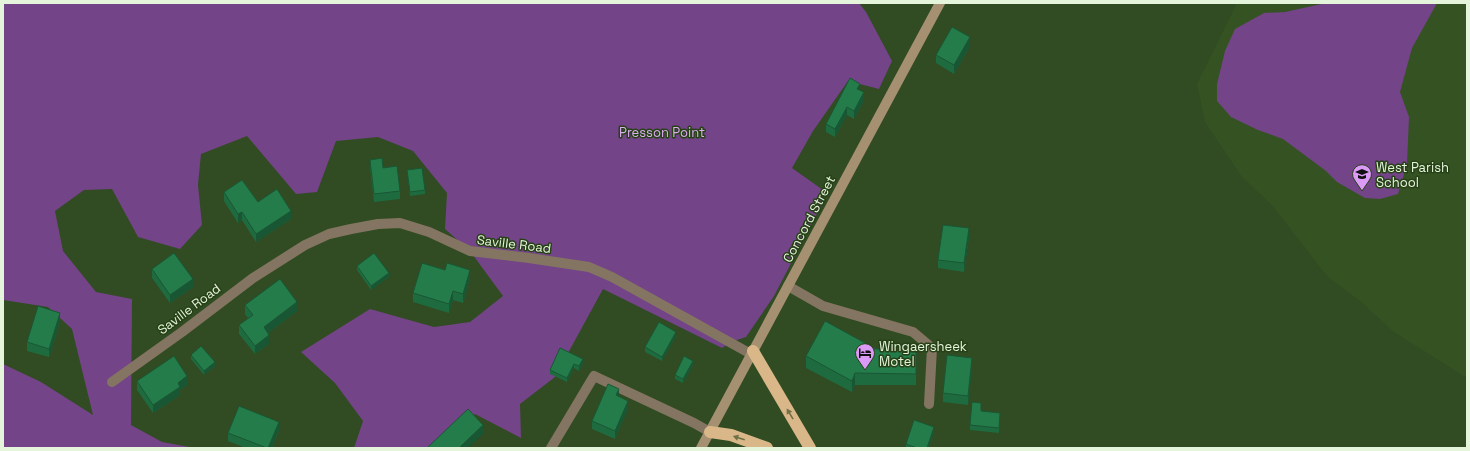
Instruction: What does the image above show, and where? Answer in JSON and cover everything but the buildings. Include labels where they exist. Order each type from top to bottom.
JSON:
[{"type":"highway","points":[[752,352],[810,448]]},
{"type":"highway","points":[[710,432],[731,435],[767,448]]},
{"type":"main road","name":"Concord Street","points":[[701,448],[940,3]]},
{"type":"street","name":"Saville Road","points":[[112,382],[253,278],[305,244],[328,234],[378,224],[400,223],[429,232],[470,251],[589,267],[612,277],[752,352]]},
{"type":"street","points":[[788,286],[823,306],[913,332],[932,348],[929,404]]},
{"type":"street","points":[[551,448],[594,376],[710,432]]},
{"type":"shaded area","name":"West Parish School","points":[[1237,3],[1467,3],[1467,378],[1394,332],[1360,301],[1327,276],[1272,205],[1242,177],[1205,122],[1197,84]]},
{"type":"green space","name":"Presson Point","points":[[3,3],[859,3],[866,12],[892,61],[879,89],[848,81],[813,131],[792,168],[823,190],[819,198],[823,202],[774,296],[746,337],[731,342],[722,348],[603,289],[555,377],[520,404],[521,438],[475,414],[442,448],[354,448],[363,421],[335,383],[301,352],[370,309],[434,327],[470,322],[503,296],[470,251],[445,229],[447,193],[413,151],[378,137],[336,141],[317,192],[296,194],[247,136],[201,154],[198,185],[202,225],[180,249],[138,237],[112,189],[84,190],[55,211],[63,251],[96,292],[132,299],[131,425],[162,442],[195,448],[3,448],[3,364],[41,382],[93,415],[72,329],[48,307],[3,300]]},
{"type":"green space","points":[[1326,3],[1437,3],[1412,48],[1400,92],[1409,117],[1407,164],[1398,194],[1380,199],[1365,198],[1337,182],[1326,171],[1283,139],[1258,130],[1231,117],[1217,101],[1217,84],[1225,51],[1235,29],[1264,13],[1285,12]]},
{"type":"place","name":"West Parish School","points":[[1362,191]]},
{"type":"place","name":"Wingaersheek Motel","points":[[865,370]]}]
